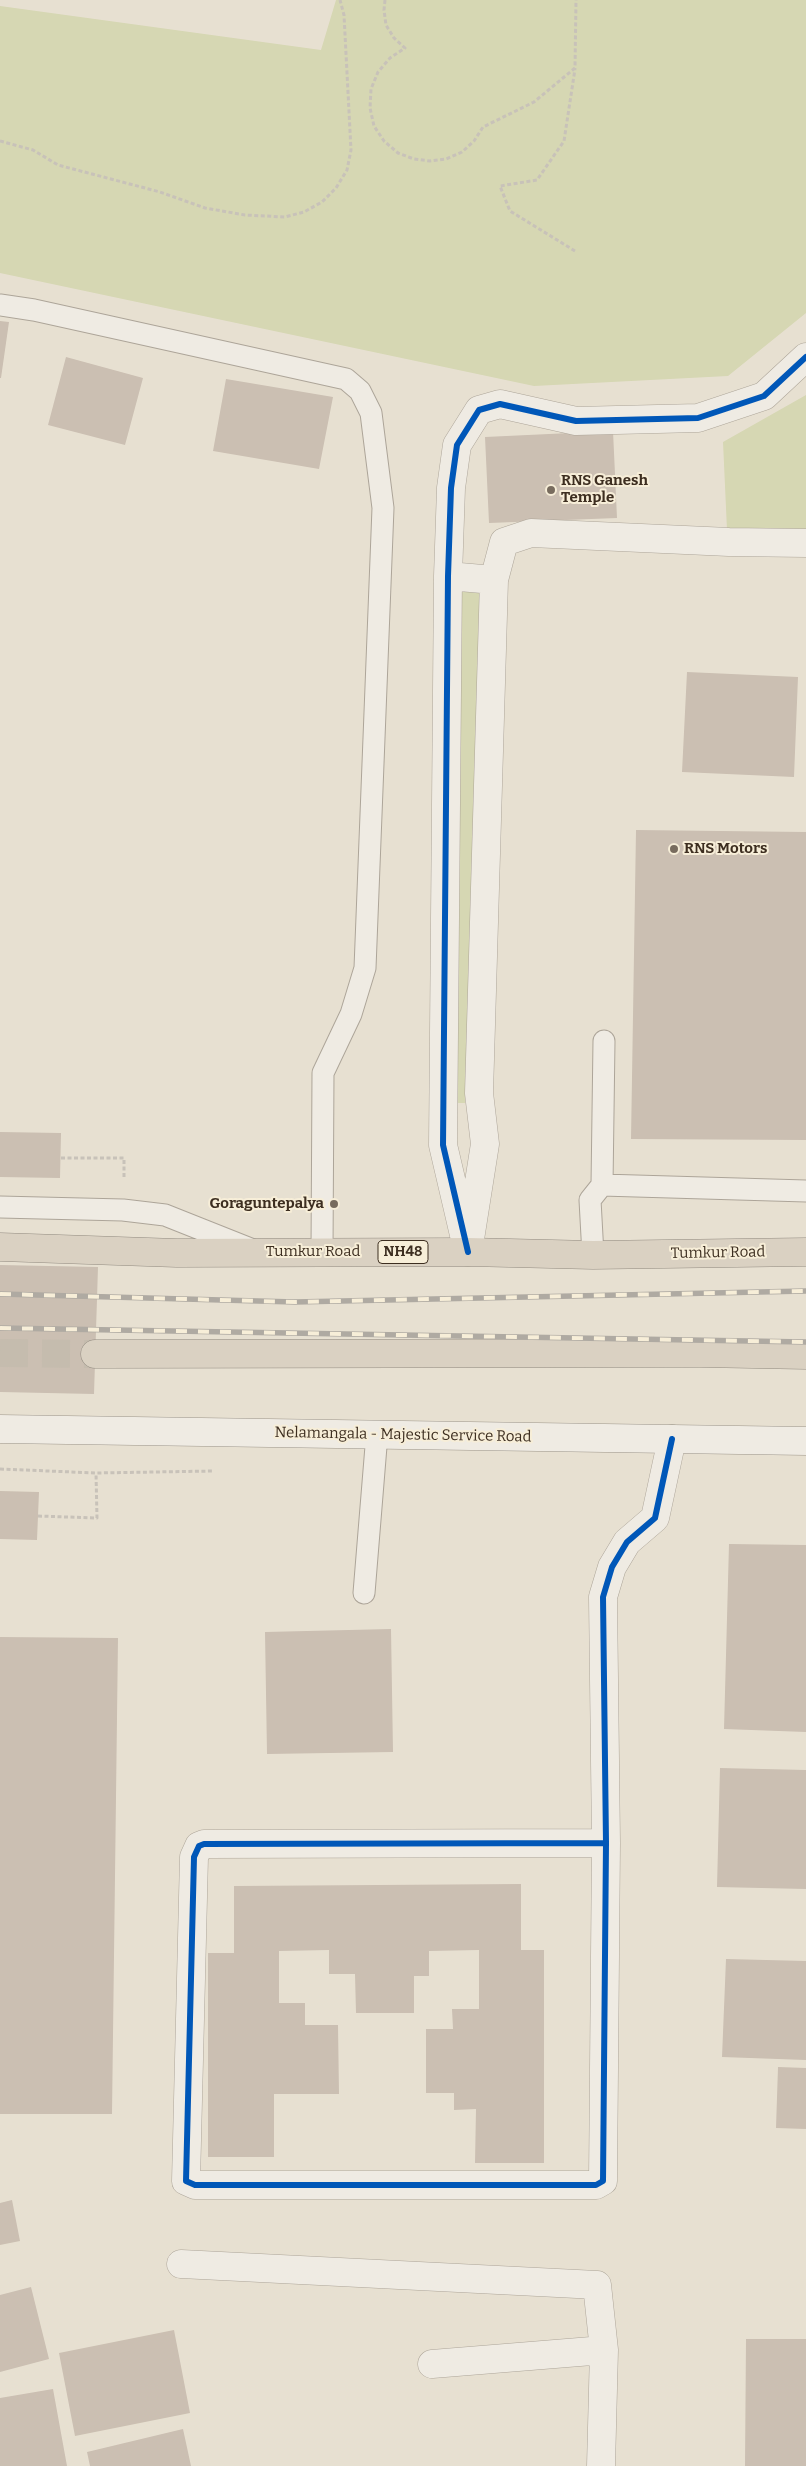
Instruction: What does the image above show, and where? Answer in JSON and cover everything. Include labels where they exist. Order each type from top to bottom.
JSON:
[{"type":"highway","name":"Tumkur Road","points":[[0,1247],[125,1251],[468,1252],[592,1256],[806,1252]]},
{"type":"highway","points":[[95,1354],[699,1353],[806,1355]]},
{"type":"street","points":[[468,1252],[444,1145],[448,576],[451,488],[457,445],[479,410],[500,404],[576,421],[698,418],[764,396],[806,357]]},
{"type":"street","points":[[468,1252],[485,1144],[479,1093],[494,580],[504,542],[531,533],[729,542],[806,543]]},
{"type":"street","points":[[448,576],[494,580]]},
{"type":"street","name":"Nelamangala - Majestic Service Road","points":[[0,1428],[806,1441]]},
{"type":"street","points":[[606,1843],[204,1844],[199,1846],[194,1857],[186,2181],[194,2185],[596,2185],[603,2181],[606,1843],[603,1597],[612,1567],[628,1542],[654,1518],[672,1439]]},
{"type":"street","points":[[181,2264],[597,2285],[604,2350],[601,2466]]},
{"type":"street","points":[[432,2364],[604,2350]]},
{"type":"lane","points":[[0,305],[34,310],[346,379],[360,391],[371,413],[383,508],[365,968],[351,1014],[323,1073],[322,1252]]},
{"type":"lane","points":[[592,1256],[590,1200],[602,1185],[604,1041]]},
{"type":"lane","points":[[602,1185],[806,1191]]},
{"type":"lane","points":[[0,1207],[124,1210],[165,1215],[259,1252]]},
{"type":"lane","points":[[364,1593],[377,1434]]},
{"type":"path","points":[[0,141],[33,150],[58,165],[160,192],[205,208],[245,215],[285,217],[304,212],[322,202],[336,188],[347,170],[351,150],[344,14],[340,0]]},
{"type":"path","points":[[385,0],[386,25],[394,38],[405,48],[390,58],[378,72],[371,89],[370,108],[374,126],[384,141],[398,153],[414,159],[430,161],[446,159],[462,152],[474,142],[483,127],[534,102],[575,68]]},
{"type":"path","points":[[575,251],[510,212],[500,186],[538,180],[564,141],[575,68],[576,0]]},
{"type":"path","points":[[61,1158],[124,1158]]},
{"type":"path","points":[[0,1469],[96,1473],[215,1470]]},
{"type":"path","points":[[38,1516],[97,1518],[96,1473]]},
{"type":"green space","points":[[336,0],[806,0],[806,313],[728,376],[534,386],[0,273],[0,6],[321,50]]},
{"type":"green space","points":[[806,395],[806,531],[727,530],[723,442]]},
{"type":"green space","points":[[462,587],[480,588],[465,1103],[447,1103]]},
{"type":"building","points":[[0,321],[9,322],[1,378],[0,378]]},
{"type":"building","points":[[66,357],[143,378],[125,445],[48,425]]},
{"type":"building","points":[[226,379],[333,397],[319,469],[213,451]]},
{"type":"building","name":"RNS Ganesh Temple","points":[[613,431],[617,518],[489,523],[485,437]]},
{"type":"building","points":[[687,672],[798,677],[794,777],[682,772]]},
{"type":"building","points":[[636,830],[806,832],[806,1140],[631,1139]]},
{"type":"building","points":[[0,1132],[61,1133],[60,1178],[0,1177]]},
{"type":"building","points":[[0,1265],[98,1267],[94,1394],[0,1392]]},
{"type":"building","points":[[0,1491],[39,1492],[37,1540],[0,1539]]},
{"type":"building","points":[[729,1544],[806,1545],[806,1732],[724,1729]]},
{"type":"building","points":[[391,1629],[393,1752],[267,1754],[265,1632]]},
{"type":"building","points":[[0,1637],[118,1638],[112,2114],[0,2114]]},
{"type":"building","points":[[720,1768],[806,1770],[806,1889],[717,1887]]},
{"type":"building","points":[[521,1884],[521,1950],[544,1950],[544,2163],[475,2163],[476,2109],[454,2110],[454,2093],[426,2093],[426,2029],[453,2029],[452,2009],[479,2009],[479,1950],[429,1951],[429,1976],[414,1976],[414,2013],[356,2013],[355,1974],[329,1974],[329,1950],[279,1951],[279,2003],[305,2003],[305,2025],[338,2025],[339,2094],[274,2094],[274,2157],[208,2157],[208,1953],[234,1953],[234,1886]]},
{"type":"building","points":[[726,1959],[806,1961],[806,2060],[722,2057]]},
{"type":"building","points":[[778,2067],[806,2068],[806,2129],[776,2128]]},
{"type":"building","points":[[12,2200],[20,2241],[0,2245],[0,2203]]},
{"type":"building","points":[[31,2287],[49,2359],[0,2372],[0,2295]]},
{"type":"building","points":[[174,2330],[190,2413],[75,2436],[59,2353]]},
{"type":"building","points":[[746,2339],[806,2339],[806,2466],[745,2466]]},
{"type":"building","points":[[53,2389],[67,2466],[0,2466],[0,2398]]},
{"type":"building","points":[[183,2429],[191,2466],[90,2466],[87,2452]]},
{"type":"tunnel","points":[[0,1353],[95,1354]]},
{"type":"railway","points":[[0,1294],[295,1302],[806,1291]]},
{"type":"railway","points":[[0,1328],[806,1342]]},
{"type":"cycle path","points":[[468,1252],[443,1145],[448,576],[451,488],[457,445],[479,410],[500,404],[576,421],[698,418],[764,396],[806,357]]},
{"type":"cycle path","points":[[606,1843],[204,1844],[199,1846],[194,1857],[186,2181],[195,2185],[596,2185],[603,2181],[606,1843],[603,1597],[612,1567],[627,1542],[655,1518],[672,1439]]},
{"type":"place","name":"RNS Ganesh Temple","points":[[551,490]]},
{"type":"place","name":"RNS Motors","points":[[674,849]]},
{"type":"place","name":"Goraguntepalya","points":[[334,1204]]}]
